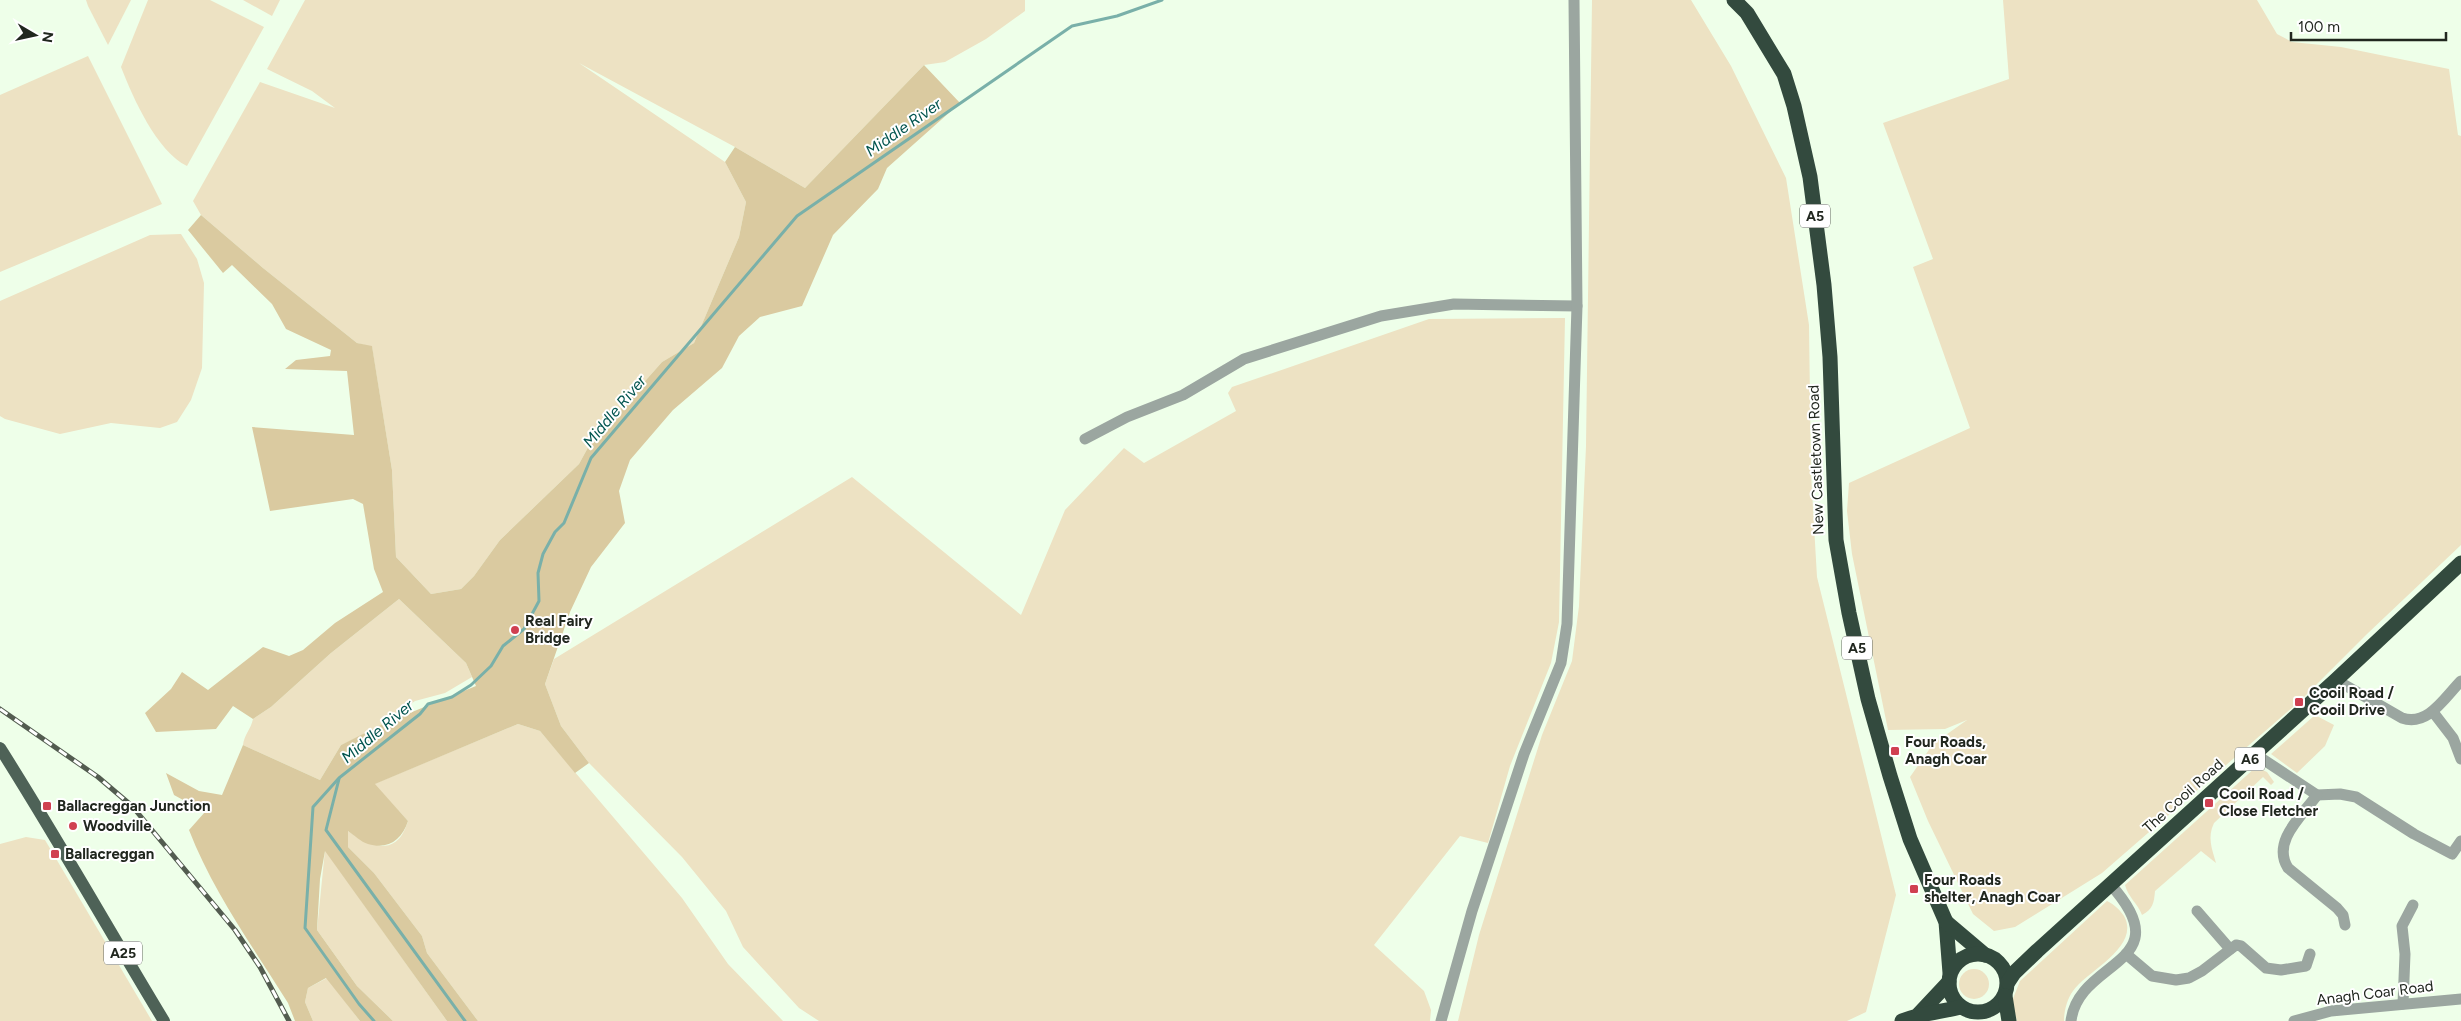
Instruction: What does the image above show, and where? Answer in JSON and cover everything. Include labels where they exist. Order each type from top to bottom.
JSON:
[{"type":"highway","name":"New Castletown Road","points":[[1734,0],[1747,13],[1776,59],[1784,74],[1794,106],[1810,177],[1824,285],[1830,357],[1836,540],[1849,613],[1868,699],[1910,839],[1946,922]]},
{"type":"highway","name":"The Cooil Road","points":[[2006,989],[2014,973],[2037,951],[2336,680],[2461,563]]},
{"type":"highway","name":"A5","points":[[1946,922],[1991,957]]},
{"type":"highway","name":"A5","points":[[1946,922],[1950,977]]},
{"type":"highway","name":"The Cooil Road","points":[[1991,957],[2008,960],[2037,951]]},
{"type":"highway","points":[[1919,1014],[1950,977],[1956,963],[1978,954],[1991,957],[2004,968],[2009,1021]]},
{"type":"highway","points":[[1950,977],[1951,994],[1961,1007],[1973,1012],[1987,1012],[1997,1006],[2006,989]]},
{"type":"highway","points":[[1902,1021],[1919,1014],[1930,1015],[1961,1007]]},
{"type":"highway","points":[[1987,1012],[2000,1021]]},
{"type":"main road","name":"A25","points":[[0,748],[50,826],[82,884],[164,1021]]},
{"type":"street","points":[[1441,1021],[1472,911],[1524,754],[1560,664],[1568,624],[1577,306],[1574,0]]},
{"type":"street","points":[[1085,439],[1127,417],[1183,395],[1244,359],[1381,316],[1454,304],[1577,306]]},
{"type":"street","points":[[2336,680],[2407,720],[2422,719],[2433,712],[2461,681]]},
{"type":"street","points":[[2433,712],[2457,736],[2461,759]]},
{"type":"street","points":[[2255,754],[2317,795],[2340,794],[2356,798],[2414,834],[2452,854],[2461,841]]},
{"type":"street","points":[[2317,795],[2288,834],[2284,843],[2284,861],[2288,868],[2337,908],[2343,915],[2345,925]]},
{"type":"street","points":[[2071,1021],[2076,1002],[2082,993],[2126,954],[2135,936],[2134,917],[2111,885]]},
{"type":"street","points":[[2404,1004],[2405,954],[2402,926],[2413,905]]},
{"type":"street","points":[[2197,911],[2230,949]]},
{"type":"street","points":[[2395,911],[2406,916]]},
{"type":"street","points":[[2126,954],[2152,976],[2176,980],[2189,978],[2202,972],[2236,945],[2241,946],[2266,968],[2281,970],[2306,966],[2310,954]]},
{"type":"street","name":"Anagh Coar Road","points":[[2294,1021],[2331,1011],[2461,999]]},
{"type":"shaded area","points":[[86,0],[131,0],[108,45],[88,6]]},
{"type":"shaded area","points":[[148,0],[210,0],[264,27],[187,166],[176,159],[156,137],[132,94],[121,67]]},
{"type":"shaded area","points":[[243,0],[280,0],[272,16]]},
{"type":"shaded area","points":[[305,0],[1025,0],[1025,11],[986,39],[945,62],[924,65],[805,188],[735,147],[579,63],[725,162],[746,202],[739,237],[694,343],[662,362],[591,442],[579,464],[500,540],[474,576],[461,589],[431,594],[396,557],[392,470],[372,347],[357,343],[263,268],[201,215],[193,201],[260,82],[335,108],[312,91],[267,69]]},
{"type":"shaded area","points":[[1592,0],[1691,0],[1731,66],[1786,178],[1809,325],[1811,474],[1817,577],[1896,895],[1866,1012],[1847,1021],[1458,1021],[1479,935],[1542,735],[1572,661],[1579,606],[1586,446]]},
{"type":"shaded area","points":[[2003,0],[2257,0],[2277,34],[2292,42],[2341,47],[2449,69],[2458,135],[2461,136],[2461,545],[2302,699],[2102,873],[2015,927],[1994,931],[1973,914],[1928,821],[1910,777],[1933,744],[1967,720],[1945,729],[1888,730],[1852,554],[1847,511],[1849,483],[1970,428],[1913,267],[1933,259],[1883,123],[2009,79]]},
{"type":"shaded area","points":[[88,56],[162,204],[0,272],[0,95]]},
{"type":"shaded area","points":[[924,65],[960,103],[887,168],[878,189],[833,235],[802,306],[760,317],[739,336],[722,368],[673,410],[630,460],[619,491],[625,523],[591,567],[570,612],[545,684],[561,726],[589,763],[575,773],[540,731],[518,724],[375,784],[408,821],[402,833],[393,842],[382,846],[375,846],[360,840],[348,831],[348,847],[374,873],[422,936],[427,953],[478,1021],[447,1021],[325,851],[320,879],[317,930],[357,986],[393,1021],[360,1021],[326,978],[308,988],[305,1002],[313,1021],[295,1021],[288,1003],[234,919],[210,875],[189,830],[205,812],[174,795],[166,773],[199,791],[222,795],[243,745],[320,780],[341,745],[385,723],[476,686],[466,663],[399,599],[331,653],[271,707],[253,719],[233,706],[216,729],[156,732],[145,713],[171,689],[182,672],[208,690],[263,647],[289,656],[303,650],[335,623],[383,592],[374,569],[363,504],[353,499],[270,511],[252,427],[354,435],[347,371],[285,369],[296,360],[330,356],[331,350],[286,329],[272,304],[232,265],[223,273],[188,230],[201,215],[263,268],[357,343],[372,346],[392,470],[396,557],[431,594],[461,589],[474,576],[500,540],[579,464],[591,442],[662,362],[694,343],[739,237],[746,202],[725,162],[735,147],[805,188]]},
{"type":"shaded area","points":[[181,234],[197,259],[204,283],[202,368],[191,400],[177,422],[160,428],[111,423],[60,434],[0,416],[0,301],[150,235]]},
{"type":"shaded area","points":[[1565,318],[1559,622],[1551,663],[1510,766],[1488,843],[1460,836],[1374,945],[1424,991],[1431,1010],[1430,1021],[819,1021],[799,1008],[743,947],[726,911],[682,857],[589,763],[561,726],[545,684],[554,659],[852,477],[1021,615],[1065,510],[1124,448],[1144,463],[1236,411],[1228,393],[1232,387],[1429,319]]},
{"type":"shaded area","points":[[399,599],[466,663],[472,677],[445,693],[415,701],[403,710],[401,717],[341,745],[320,780],[243,745],[253,719],[271,707],[331,653]]},
{"type":"shaded area","points":[[2315,715],[2334,725],[2325,746],[2297,773],[2271,754]]},
{"type":"shaded area","points":[[518,724],[540,731],[682,898],[728,964],[783,1021],[478,1021],[427,953],[422,936],[374,873],[348,847],[348,831],[374,845],[390,845],[403,833],[408,821],[374,784]]},
{"type":"shaded area","points":[[2256,767],[2267,772],[2274,782],[2271,785],[2263,777],[2214,823],[2211,838],[2216,863],[2201,851],[2155,891],[2152,905],[2142,915],[2125,885]]},
{"type":"shaded area","points":[[26,837],[45,840],[152,1021],[0,1021],[0,844]]},
{"type":"shaded area","points":[[325,850],[447,1021],[393,1021],[357,986],[317,930]]},
{"type":"shaded area","points":[[2107,901],[2115,906],[2124,916],[2127,927],[2125,938],[2119,948],[2073,991],[2066,1005],[2064,1021],[2017,1021],[2012,1001],[2020,981]]},
{"type":"shaded area","points":[[1974,969],[1985,973],[1989,984],[1985,995],[1974,999],[1963,995],[1959,984],[1963,973]]},
{"type":"shaded area","points":[[327,978],[360,1021],[313,1021],[305,1002],[308,988]]},
{"type":"waterway","name":"Middle River","points":[[374,1021],[359,1004],[305,928],[313,807],[339,778],[420,714],[428,704],[452,697],[471,685],[491,666],[503,646],[524,629],[539,601],[538,573],[543,554],[555,532],[564,523],[591,458],[797,216],[1072,26],[1117,16],[1162,0]]},
{"type":"waterway","points":[[339,779],[326,830],[465,1021]]},
{"type":"railway","points":[[0,709],[98,777],[132,806],[235,930],[260,967],[289,1021]]},
{"type":"place","name":"Real Fairy Bridge","points":[[515,630]]},
{"type":"place","name":"Cooil Road / Cooil Drive","points":[[2299,702]]},
{"type":"place","name":"Four Roads, Anagh Coar","points":[[1895,751]]},
{"type":"place","name":"Cooil Road / Close Fletcher","points":[[2209,803]]},
{"type":"place","name":"Ballacreggan Junction","points":[[47,806]]},
{"type":"place","name":"Woodville","points":[[73,826]]},
{"type":"place","name":"Ballacreggan","points":[[55,854]]},
{"type":"place","name":"Four Roads shelter, Anagh Coar","points":[[1914,889]]}]
